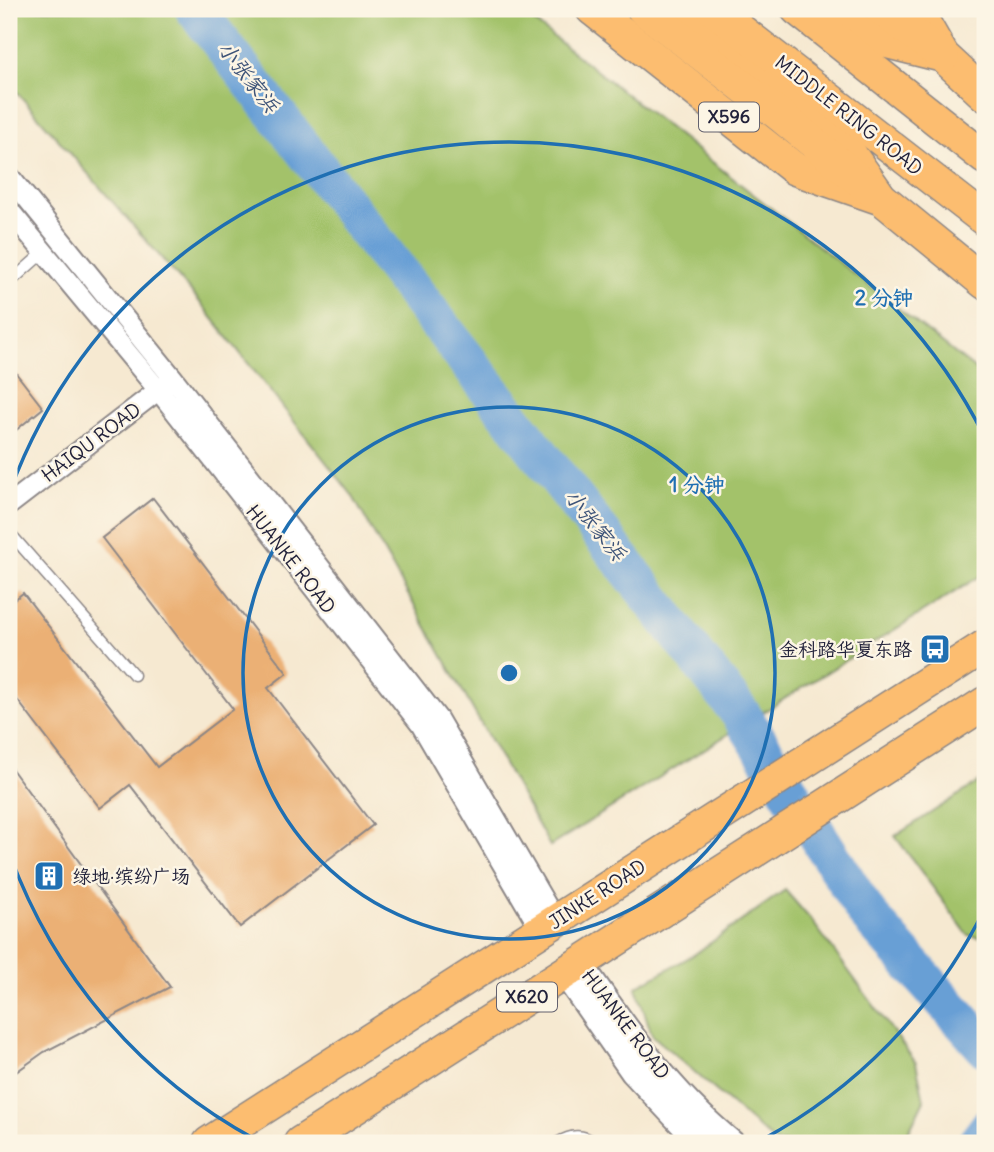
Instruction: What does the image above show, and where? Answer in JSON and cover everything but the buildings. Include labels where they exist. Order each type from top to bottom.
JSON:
[{"type":"main road","name":"X596","points":[[592,9],[795,169],[881,198]]},
{"type":"main road","points":[[643,9],[881,198]]},
{"type":"main road","name":"X596","points":[[683,9],[829,124],[881,198],[985,283]]},
{"type":"main road","name":"MIDDLE RING ROAD","points":[[713,9],[985,220]]},
{"type":"main road","points":[[797,9],[985,158]]},
{"type":"main road","points":[[831,9],[867,37],[943,56]]},
{"type":"main road","points":[[881,9],[943,56],[985,95]]},
{"type":"main road","points":[[916,9],[943,56]]},
{"type":"main road","name":"JINKE ROAD","points":[[209,1143],[985,646]]},
{"type":"main road","name":"X620","points":[[300,1143],[985,703]]},
{"type":"street","points":[[9,176],[166,384]]},
{"type":"street","name":"HUANKE ROAD","points":[[9,210],[44,252],[166,384],[421,725],[548,925]]},
{"type":"street","name":"HAIQU ROAD","points":[[9,505],[166,384]]},
{"type":"street","name":"HUANKE ROAD","points":[[572,968],[633,1072],[700,1143]]},
{"type":"street","name":"HUANKE ROAD","points":[[572,968],[649,1060],[707,1123],[732,1143]]},
{"type":"lane","points":[[9,283],[44,252]]},
{"type":"lane","points":[[9,532],[134,675]]},
{"type":"lane","points":[[557,1143],[575,1136],[584,1136],[595,1143]]},
{"type":"green space","points":[[9,9],[518,9],[985,377],[985,573],[550,846],[352,495],[199,301],[9,83]]},
{"type":"green space","points":[[985,778],[985,938],[968,935],[895,836]]},
{"type":"green space","points":[[785,890],[812,921],[916,1063],[924,1100],[903,1143],[776,1143],[652,1035],[636,987],[695,954]]},
{"type":"waterway","name":"小张家浜","points":[[195,9],[740,713],[867,914],[985,1047]]},
{"type":"waterway","points":[[967,1143],[985,1119]]},
{"type":"place","name":"金科路华夏东路","points":[[935,649]]},
{"type":"place","name":"绿地·缤纷广场","points":[[49,876]]}]
